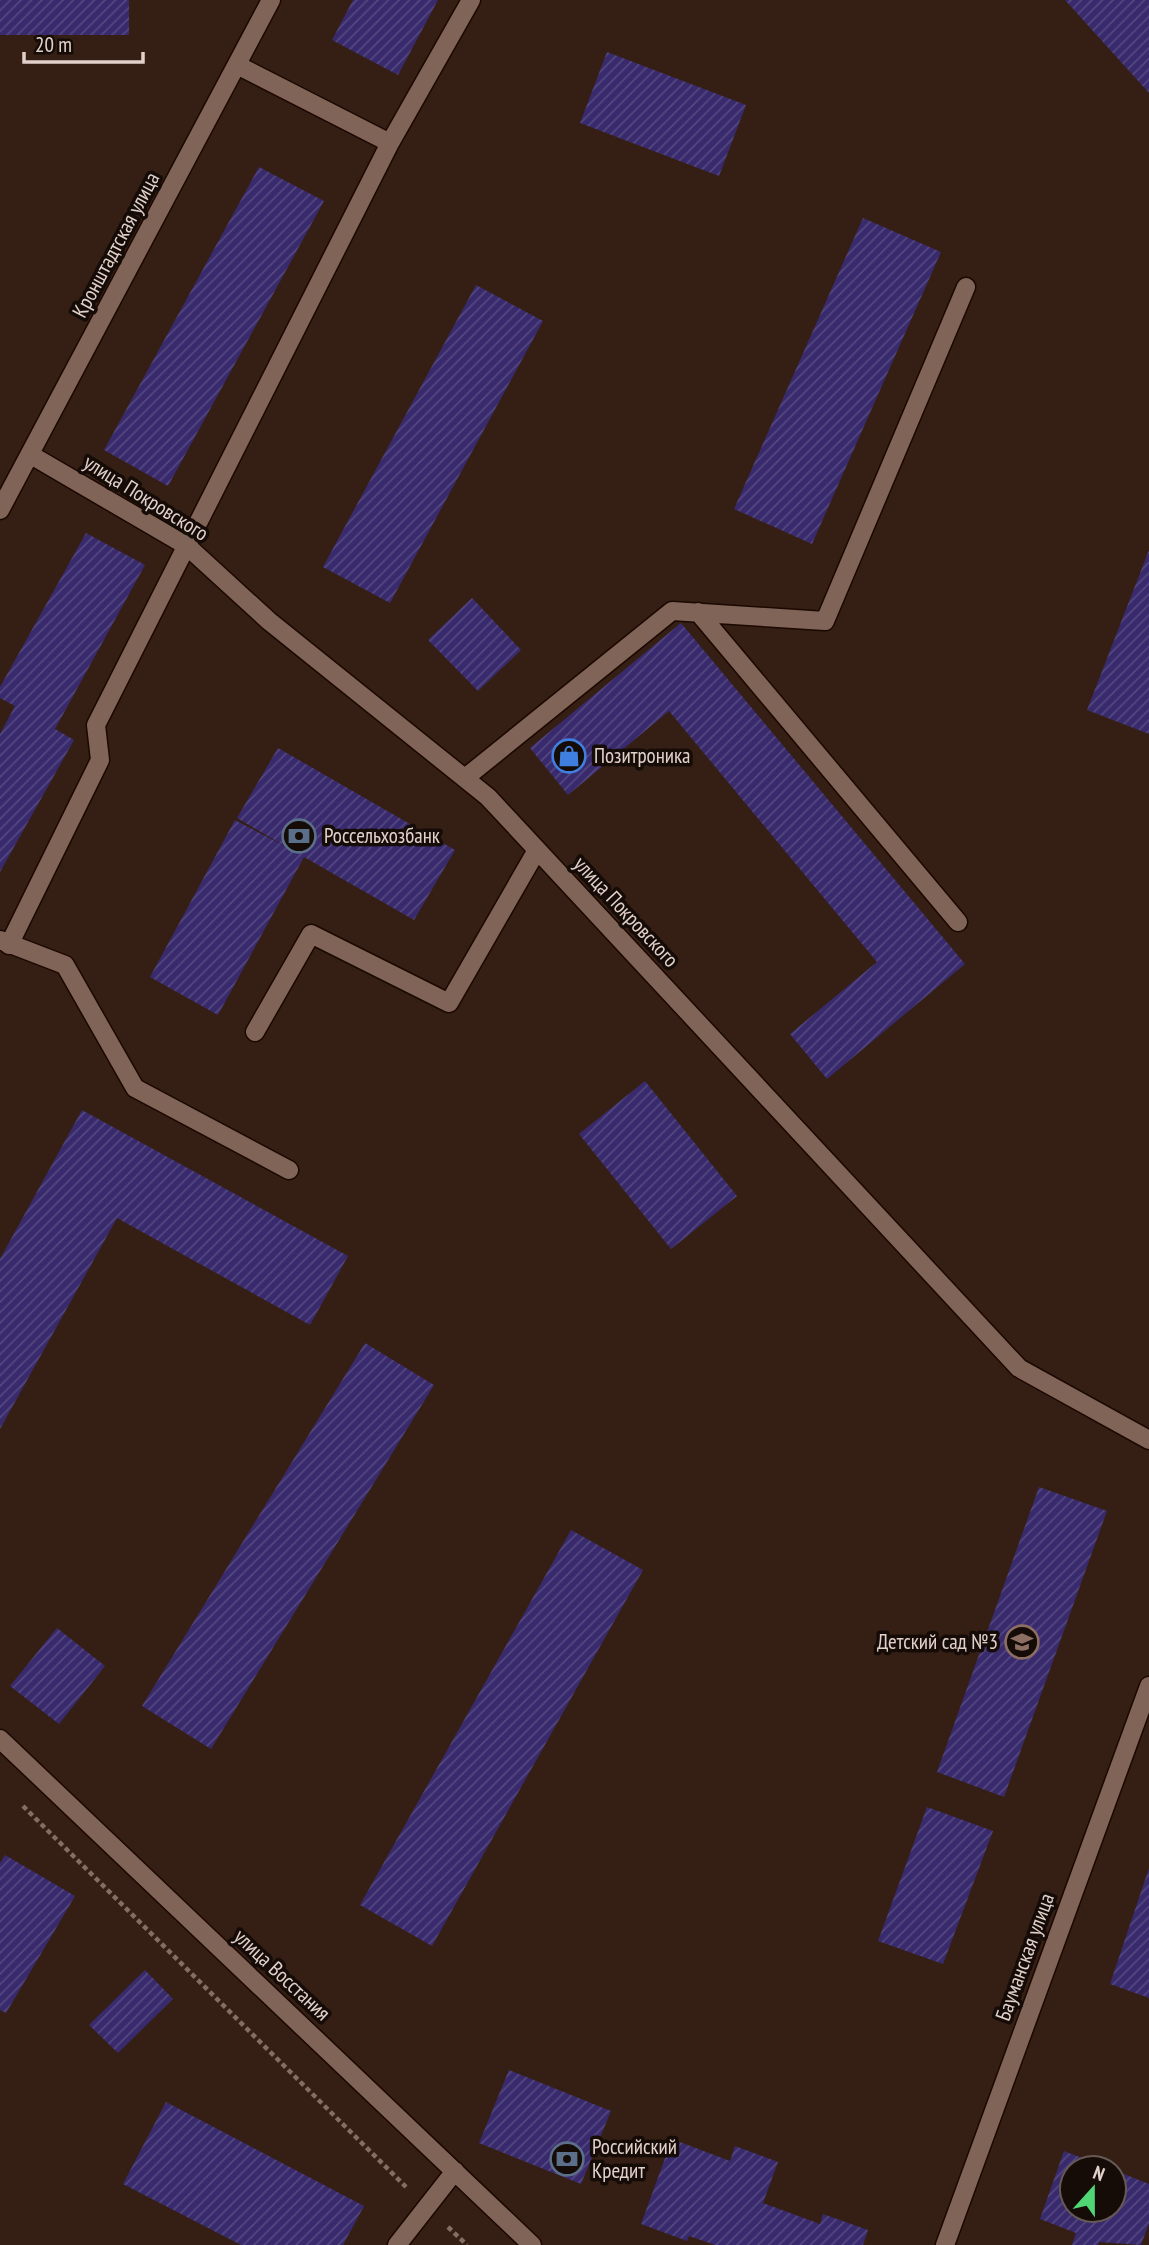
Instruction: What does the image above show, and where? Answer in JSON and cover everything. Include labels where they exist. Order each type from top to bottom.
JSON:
[{"type":"street","name":"Кронштадтская улица","points":[[0,510],[271,0]]},
{"type":"street","points":[[289,1170],[135,1088],[65,965],[5,943],[100,760],[96,725],[390,143],[471,0]]},
{"type":"street","points":[[237,65],[390,143]]},
{"type":"street","points":[[465,778],[672,611],[825,621],[966,287]]},
{"type":"street","name":"улица Покровского","points":[[31,455],[187,546],[269,621],[488,797],[1019,1368],[1149,1440]]},
{"type":"street","points":[[698,612],[958,922]]},
{"type":"street","points":[[255,1032],[311,934],[449,1003],[537,850]]},
{"type":"street","name":"Бауманская улица","points":[[945,2245],[1149,1685]]},
{"type":"street","name":"улица Восстания","points":[[0,1739],[532,2245]]},
{"type":"street","points":[[397,2245],[455,2171]]},
{"type":"path","points":[[20,1803],[467,2245]]},
{"type":"building","points":[[0,0],[129,0],[129,35],[0,35]]},
{"type":"building","points":[[353,0],[438,0],[398,75],[332,40]]},
{"type":"building","points":[[1065,0],[1149,0],[1149,93]]},
{"type":"building","points":[[607,52],[746,105],[719,176],[580,123]]},
{"type":"building","points":[[259,167],[324,201],[168,486],[104,450]]},
{"type":"building","points":[[863,218],[941,252],[812,544],[734,509]]},
{"type":"building","points":[[476,285],[543,321],[390,603],[323,567]]},
{"type":"building","points":[[86,533],[145,565],[55,729],[74,740],[0,872],[0,734],[15,706],[0,698],[0,687]]},
{"type":"building","points":[[1149,550],[1149,734],[1087,710]]},
{"type":"building","points":[[472,598],[521,650],[478,691],[428,640]]},
{"type":"building","points":[[681,623],[965,964],[827,1079],[790,1034],[877,962],[669,711],[568,795],[530,748]]},
{"type":"building","points":[[278,748],[455,850],[414,920],[304,857],[218,1015],[150,977],[235,820],[288,848],[237,818]]},
{"type":"building","points":[[645,1081],[737,1196],[671,1249],[579,1134]]},
{"type":"building","points":[[82,1110],[348,1256],[310,1325],[117,1218],[0,1429],[0,1259]]},
{"type":"building","points":[[365,1343],[434,1385],[211,1749],[142,1706]]},
{"type":"building","name":"Детский сад №3","points":[[1039,1487],[1107,1511],[1004,1797],[937,1772]]},
{"type":"building","points":[[571,1530],[643,1570],[432,1946],[360,1905]]},
{"type":"building","points":[[57,1628],[105,1666],[59,1724],[10,1686]]},
{"type":"building","points":[[927,1807],[993,1831],[943,1964],[878,1941]]},
{"type":"building","points":[[5,1855],[75,1896],[6,2013],[0,2010],[0,1863]]},
{"type":"building","points":[[1149,1868],[1149,1998],[1110,1984]]},
{"type":"building","points":[[145,1970],[173,1999],[118,2053],[89,2025]]},
{"type":"building","points":[[509,2070],[611,2111],[581,2184],[479,2143]]},
{"type":"building","points":[[166,2102],[364,2206],[343,2245],[241,2245],[123,2184]]},
{"type":"building","points":[[672,2139],[730,2161],[735,2146],[778,2162],[763,2203],[820,2224],[823,2214],[868,2230],[863,2245],[715,2245],[689,2236],[687,2241],[641,2224]]},
{"type":"building","points":[[1058,2168],[1058,2224],[1128,2224],[1128,2176],[1149,2184],[1149,2223],[1141,2245],[1099,2242],[1098,2245],[1072,2245],[1076,2233],[1040,2219]]},
{"type":"place","name":"Позитроника","points":[[569,756]]},
{"type":"place","name":"Россельхозбанк","points":[[299,836]]},
{"type":"place","name":"Детский сад №3","points":[[1022,1642]]},
{"type":"place","name":"Российский Кредит","points":[[567,2159]]}]
